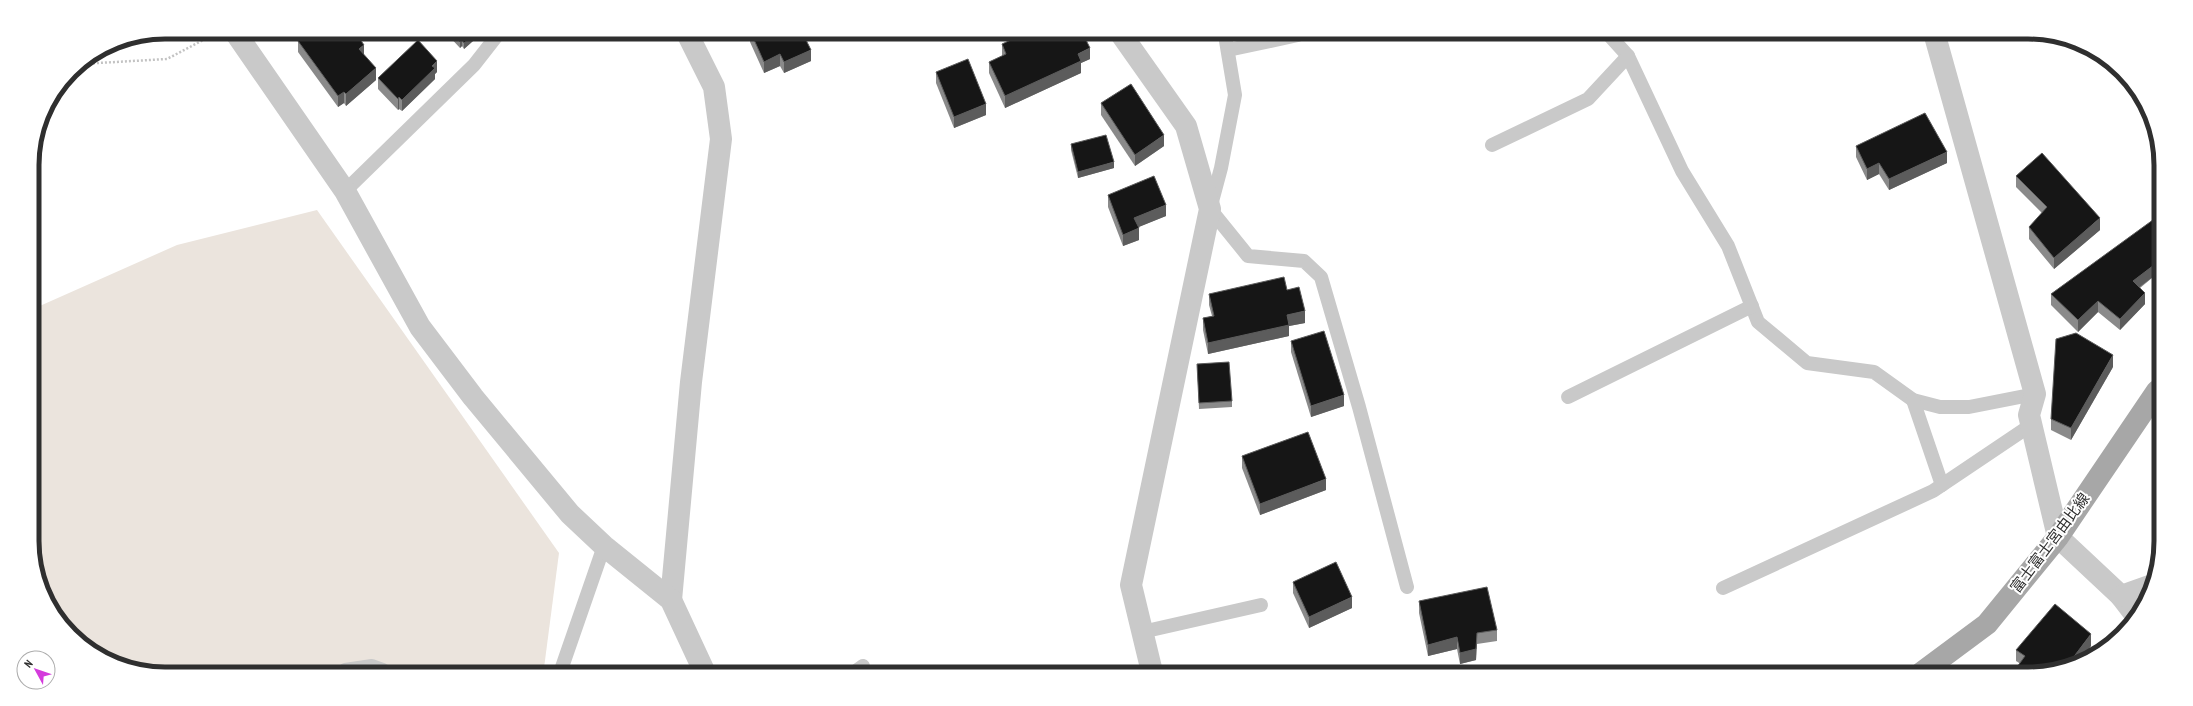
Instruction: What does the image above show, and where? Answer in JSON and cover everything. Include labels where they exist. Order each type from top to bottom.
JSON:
[{"type":"main road","name":"富士富士宮由比線","points":[[1929,667],[1987,624],[2058,536],[2154,395]]},
{"type":"street","points":[[239,39],[345,190],[420,327],[473,396],[570,514],[604,546],[671,600],[702,667]]},
{"type":"street","points":[[671,600],[691,382],[721,139],[714,87],[690,39]]},
{"type":"street","points":[[1124,39],[1186,126],[1210,209],[1131,585],[1151,667]]},
{"type":"street","points":[[1936,39],[2035,394],[2029,415],[2058,536],[2121,596],[2133,611]]},
{"type":"street","points":[[2121,596],[2145,588]]},
{"type":"lane","points":[[345,190],[474,65],[494,39]]},
{"type":"lane","points":[[1226,39],[1235,95],[1221,168],[1210,209],[1248,256],[1304,261],[1321,277],[1360,406],[1407,587]]},
{"type":"lane","points":[[1228,50],[1279,39]]},
{"type":"lane","points":[[1612,39],[1628,56],[1682,171],[1728,246],[1758,322],[1807,363],[1874,372],[1913,400],[1940,407],[1969,407],[2035,394]]},
{"type":"lane","points":[[1492,145],[1588,99],[1628,56]]},
{"type":"lane","points":[[1568,396],[1752,306]]},
{"type":"lane","points":[[1913,400],[1942,485]]},
{"type":"lane","points":[[1723,588],[1933,491],[2031,425]]},
{"type":"lane","points":[[563,667],[604,546]]},
{"type":"lane","points":[[1142,632],[1261,605]]},
{"type":"path","points":[[90,63],[167,59],[205,39]]},
{"type":"shaded area","points":[[317,210],[559,553],[544,667],[148,666],[132,663],[109,654],[82,636],[70,624],[52,597],[41,566],[39,550],[39,306],[177,245]]},
{"type":"building","points":[[301,39],[360,39],[364,45],[359,49],[376,68],[346,94],[344,92],[338,96],[298,41]]},
{"type":"building","points":[[457,39],[469,39],[464,43],[462,40],[460,42]]},
{"type":"building","points":[[754,39],[806,39],[811,50],[784,62],[780,54],[764,62]]},
{"type":"building","points":[[1013,39],[1086,39],[1090,48],[1078,54],[1081,61],[1005,96],[989,62],[1006,54],[1002,44]]},
{"type":"building","points":[[418,40],[437,61],[432,66],[435,68],[402,100],[399,97],[398,99],[378,78]]},
{"type":"building","points":[[968,59],[986,104],[954,117],[936,72]]},
{"type":"building","points":[[1131,84],[1164,135],[1135,155],[1101,103]]},
{"type":"building","points":[[1925,113],[1947,152],[1889,179],[1879,163],[1867,169],[1856,146]]},
{"type":"building","points":[[1106,135],[1114,162],[1078,172],[1071,144]]},
{"type":"building","points":[[2042,153],[2100,218],[2054,258],[2029,227],[2047,207],[2016,176]]},
{"type":"building","points":[[1154,176],[1166,205],[1134,218],[1139,228],[1123,235],[1108,195]]},
{"type":"building","points":[[2154,219],[2154,265],[2133,281],[2145,293],[2120,319],[2098,301],[2078,320],[2051,294]]},
{"type":"building","points":[[1284,277],[1287,290],[1299,287],[1305,311],[1287,315],[1289,325],[1208,343],[1203,318],[1214,316],[1209,294]]},
{"type":"building","points":[[1324,331],[1344,395],[1311,406],[1291,341]]},
{"type":"building","points":[[2076,333],[2113,355],[2071,428],[2051,419],[2056,339]]},
{"type":"building","points":[[1229,362],[1232,401],[1199,403],[1197,364]]},
{"type":"building","points":[[1308,432],[1326,479],[1260,504],[1242,456]]},
{"type":"building","points":[[1336,562],[1352,597],[1309,617],[1293,582]]},
{"type":"building","points":[[1487,587],[1497,630],[1477,633],[1476,649],[1460,653],[1457,637],[1428,645],[1419,601]]},
{"type":"building","points":[[2055,604],[2091,634],[2073,658],[2061,663],[2037,667],[2017,667],[2025,656],[2016,650]]}]
